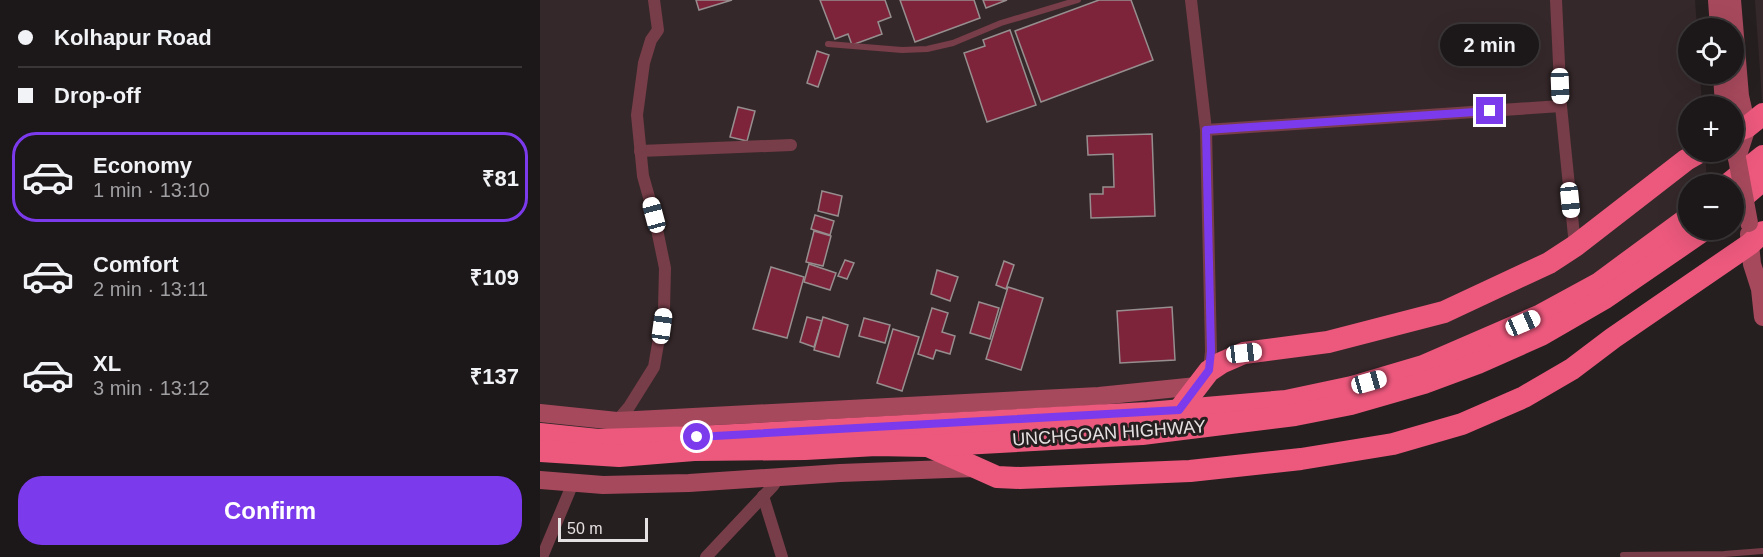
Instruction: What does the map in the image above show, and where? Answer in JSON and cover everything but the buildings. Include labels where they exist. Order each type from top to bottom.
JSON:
[{"type":"highway","points":[[1740,174],[1763,156]]},
{"type":"highway","points":[[1179,410],[1203,378],[1221,363],[1244,353],[1328,342],[1444,312],[1549,263],[1575,246],[1683,162]]},
{"type":"highway","points":[[1744,196],[1763,180]]},
{"type":"highway","points":[[540,434],[598,440],[697,437],[1179,410],[1286,401],[1352,387],[1423,366],[1541,315],[1598,284],[1678,225]]},
{"type":"highway","points":[[926,446],[997,477],[1020,478],[1190,471],[1301,459],[1393,444],[1462,424],[1524,397],[1572,369],[1754,233]]},
{"type":"highway","name":"UNCHGOAN HIGHWAY","points":[[540,451],[619,456],[694,450],[805,449],[876,445],[926,446],[1142,434],[1295,415],[1362,401],[1424,383],[1478,363],[1541,335],[1605,298],[1689,240]]},
{"type":"street","points":[[616,421],[629,407],[654,367],[664,309],[665,268],[643,176],[637,115],[644,63],[651,40],[658,30],[654,0]]},
{"type":"street","points":[[540,413],[616,421],[1099,396],[1203,378],[1211,351],[1206,130],[1191,0]]},
{"type":"street","points":[[1556,0],[1561,106],[1575,246]]},
{"type":"street","points":[[1717,0],[1718,18]]},
{"type":"street","points":[[1732,0],[1740,96],[1748,124]]},
{"type":"street","points":[[1206,130],[1561,106]]},
{"type":"street","points":[[640,151],[791,145]]},
{"type":"street","points":[[1738,162],[1754,233],[1752,264],[1762,289],[1763,317]]},
{"type":"street","points":[[540,480],[603,485],[688,483],[975,468]]},
{"type":"street","points":[[706,557],[779,477]]},
{"type":"street","points":[[542,557],[573,483]]},
{"type":"street","points":[[763,496],[782,557]]},
{"type":"lane","points":[[828,44],[902,50],[927,49],[953,43],[1001,23],[1078,0]]},
{"type":"lane","points":[[1623,555],[1710,556],[1763,551]]},
{"type":"shaded area","points":[[540,0],[1695,0],[1696,18],[1678,18],[1678,84],[1701,84],[1701,96],[1678,96],[1678,162],[1706,162],[1706,174],[1678,174],[1678,223],[1541,315],[1300,398],[540,434]]},
{"type":"shaded area","points":[[1755,0],[1763,0],[1763,112]]},
{"type":"route","points":[[697,437],[1179,410],[1209,370],[1211,351],[1206,130],[1490,111]]}]
